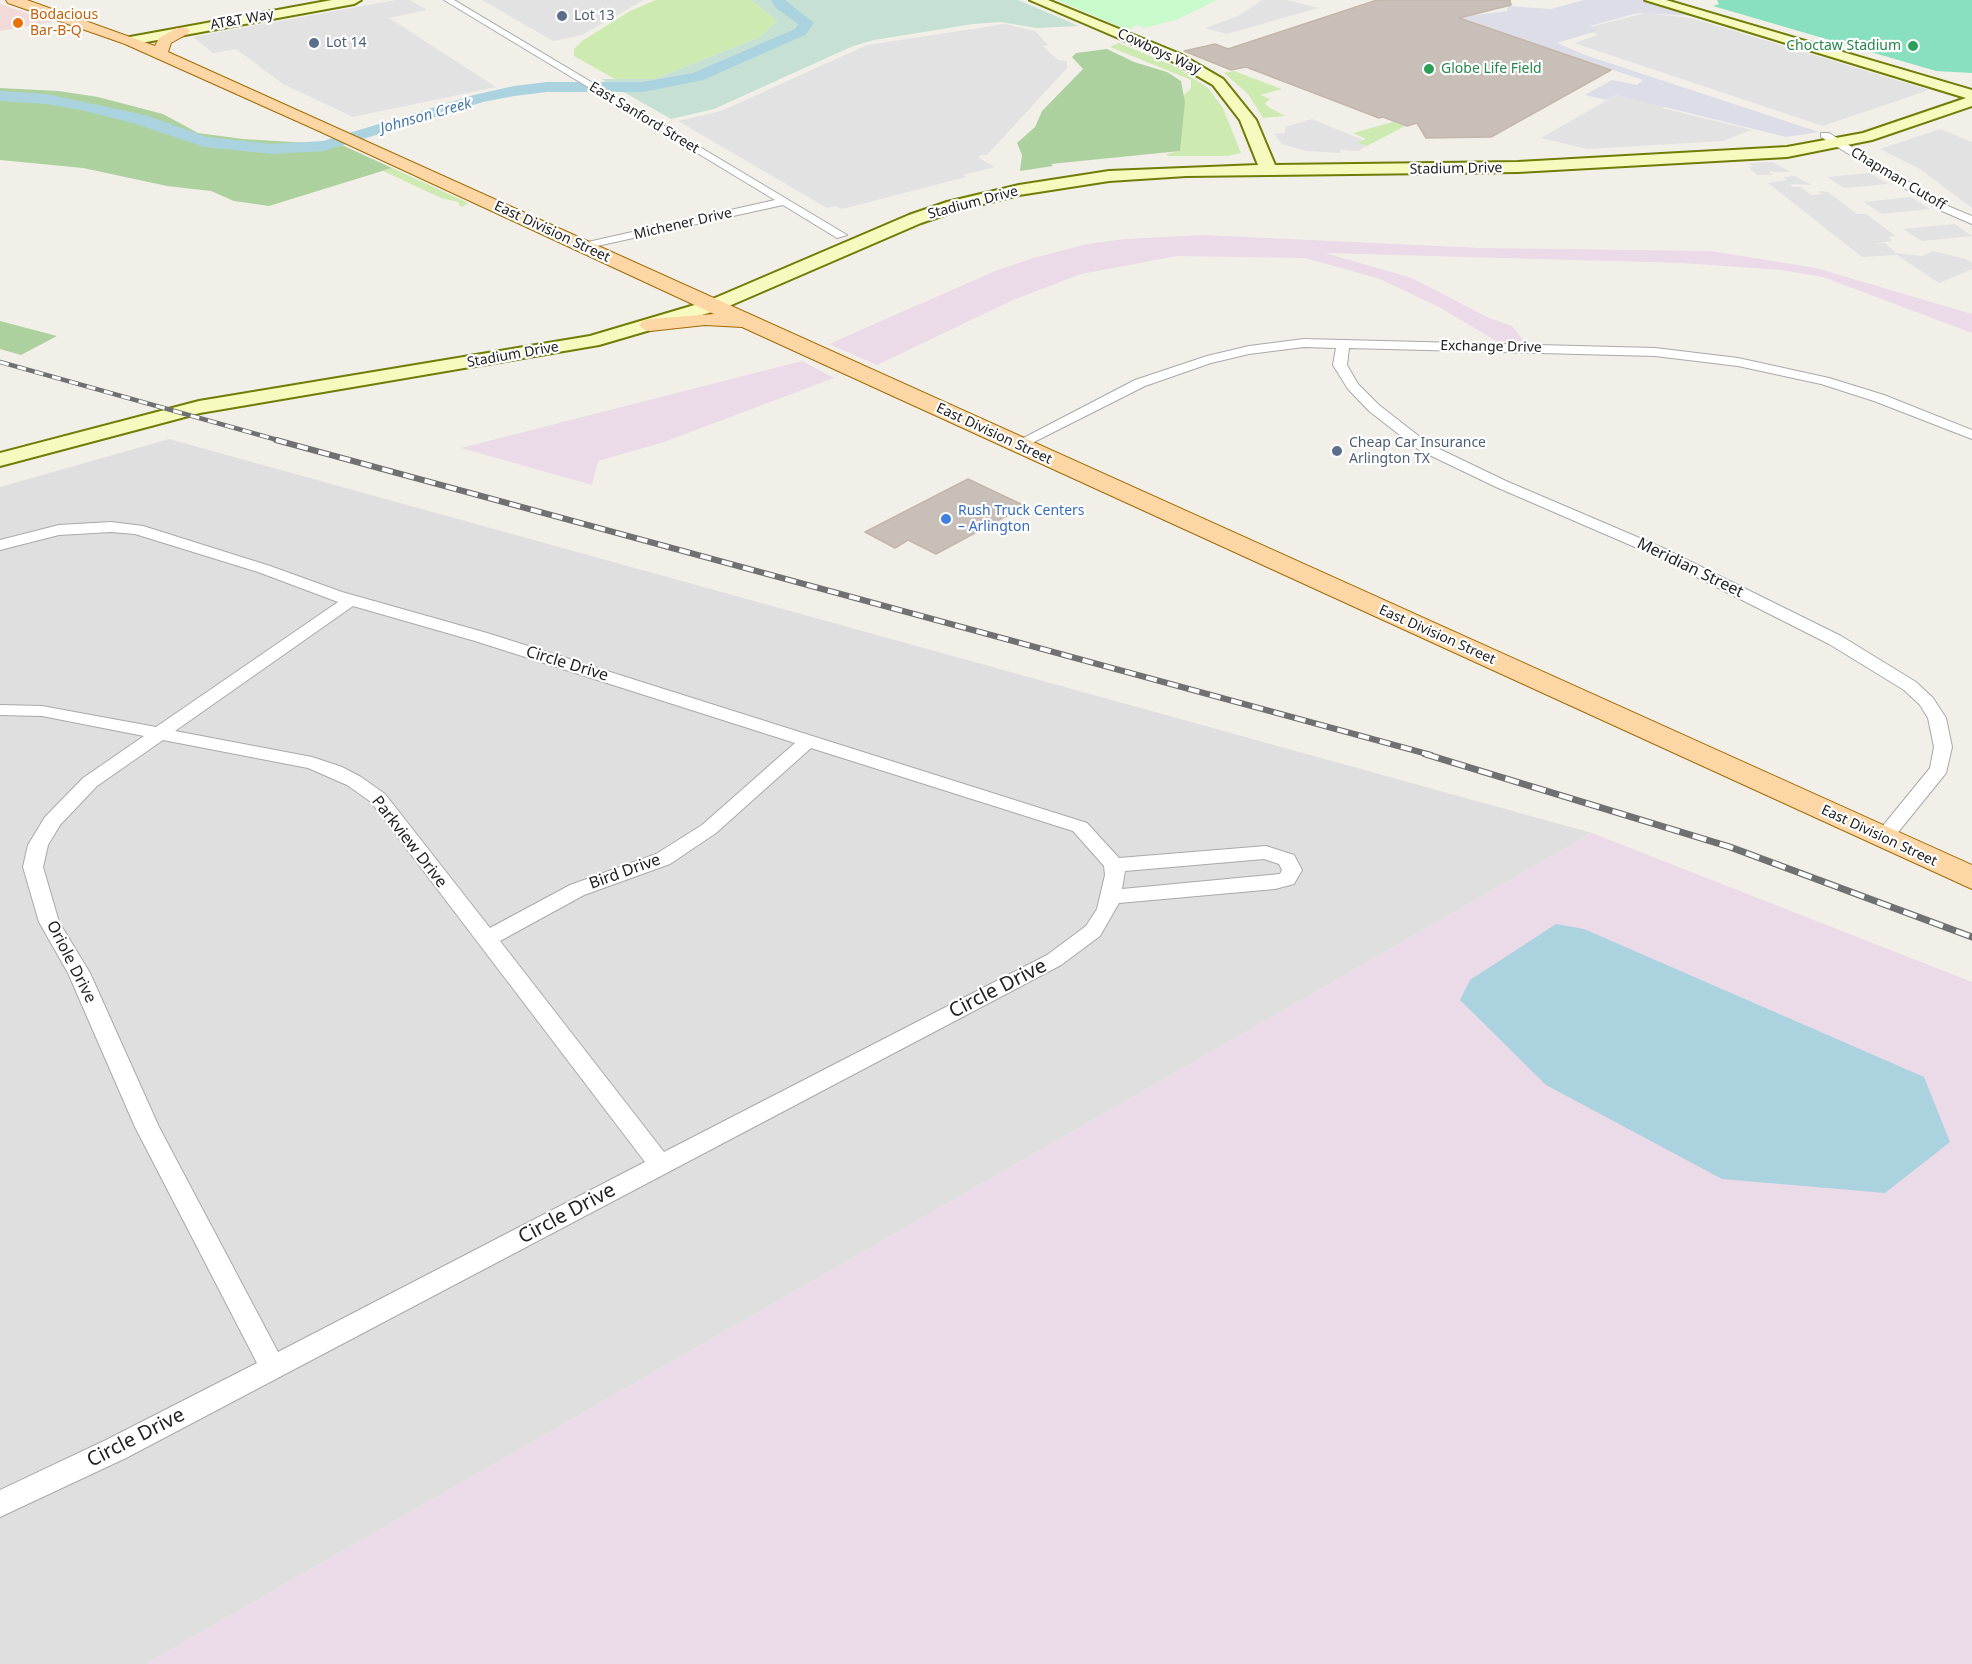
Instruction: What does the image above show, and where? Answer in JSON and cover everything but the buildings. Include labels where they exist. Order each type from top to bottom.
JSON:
[{"type":"main road","name":"East Division Street","points":[[13,0],[124,38],[326,127],[583,247],[1972,878]]},
{"type":"main road","name":"AT&T Way","points":[[124,38],[323,0]]},
{"type":"main road","name":"AT&T Way","points":[[124,38],[182,31],[354,0]]},
{"type":"main road","name":"Cowboys Way","points":[[1037,0],[1175,57],[1218,82],[1229,93],[1248,120],[1266,165]]},
{"type":"main road","points":[[1652,0],[1970,93]]},
{"type":"main road","points":[[1675,0],[1970,93]]},
{"type":"main road","points":[[160,54],[165,41],[182,31]]},
{"type":"main road","name":"Stadium Drive","points":[[0,444],[203,392],[583,326],[691,295],[931,201],[1014,186],[1149,172],[1266,165],[1423,170],[1648,156],[1787,152],[1831,139],[1851,129],[1970,93]]},
{"type":"main road","name":"Stadium Drive","points":[[0,460],[187,410],[592,341],[714,305],[915,219],[1014,186]]},
{"type":"main road","points":[[650,325],[705,319],[755,324]]},
{"type":"main road","points":[[333,384],[356,373],[451,350]]},
{"type":"street","name":"East Sanford Street","points":[[447,0],[782,202],[841,235]]},
{"type":"street","name":"Chapman Cutoff","points":[[1831,139],[1946,209],[1972,220]]},
{"type":"street","name":"Michener Drive","points":[[583,247],[782,202]]},
{"type":"street","name":"Exchange Drive","points":[[1017,445],[1140,383],[1207,360],[1249,350],[1304,343],[1655,352],[1738,362],[1824,381],[1879,398],[1972,435]]},
{"type":"street","name":"Meridian Street","points":[[1343,344],[1340,365],[1353,386],[1382,415],[1424,447],[1501,484],[1657,550],[1835,640],[1911,687],[1927,702],[1937,718],[1943,747],[1939,769],[1884,837]]},
{"type":"street","name":"Circle Drive","points":[[0,545],[59,530],[111,526],[137,529],[351,600],[482,637],[1080,827],[1114,865],[1115,875],[1107,910],[1093,931],[1054,960],[273,1368],[116,1449],[0,1504]]},
{"type":"street","name":"Oriole Drive","points":[[273,1368],[147,1127],[79,973],[48,922],[33,867],[38,845],[52,821],[68,802],[116,763],[351,600]]},
{"type":"street","name":"Parkview Drive","points":[[0,710],[42,711],[312,764],[335,771],[354,781],[378,798],[485,940],[660,1164]]},
{"type":"street","name":"Bird Drive","points":[[485,940],[577,890],[663,858],[708,829],[765,781],[808,740]]},
{"type":"street","points":[[1110,897],[1275,882],[1287,879],[1292,870],[1287,860],[1266,852],[1114,865]]},
{"type":"shaded area","name":"Lot 14","points":[[396,0],[410,0],[427,10],[389,18],[496,87],[353,117],[283,84],[236,49],[213,53],[193,37]]},
{"type":"shaded area","name":"Lot 13","points":[[482,0],[644,0],[582,35],[553,41]]},
{"type":"shaded area","points":[[1262,0],[1287,0],[1318,8],[1227,34],[1205,28],[1238,16]]},
{"type":"shaded area","points":[[1404,0],[1423,2],[1467,16],[1507,11],[1508,6],[1551,9],[1584,0],[1645,0],[1698,16],[1638,13],[1590,26],[1600,30],[1557,43],[1585,55],[1819,132],[1786,137],[1616,95],[1606,100],[1585,95],[1612,80],[1637,85],[1643,80]]},
{"type":"shaded area","points":[[0,4],[52,22],[0,31]]},
{"type":"shaded area","points":[[1645,13],[1691,18],[1929,90],[1823,126],[1574,43],[1598,35],[1586,28]]},
{"type":"shaded area","points":[[1005,24],[1035,31],[1048,45],[1043,46],[1058,60],[1067,61],[1067,68],[987,155],[980,155],[979,158],[995,167],[963,175],[966,177],[842,209],[836,206],[827,208],[678,121],[721,111],[867,45]]},
{"type":"shaded area","points":[[1616,95],[1666,106],[1662,108],[1752,130],[1723,141],[1587,149],[1541,138]]},
{"type":"shaded area","points":[[1312,119],[1363,140],[1357,143],[1366,146],[1358,151],[1340,150],[1341,153],[1306,151],[1282,144],[1274,134],[1285,133],[1285,127]]},
{"type":"shaded area","points":[[1940,129],[1972,142],[1972,208],[1920,169],[1880,149]]},
{"type":"shaded area","points":[[1773,162],[1790,172],[1768,170],[1773,175],[1757,175],[1748,167],[1754,167],[1749,163]]},
{"type":"shaded area","points":[[1870,173],[1888,184],[1844,188],[1827,177]]},
{"type":"shaded area","points":[[1795,176],[1812,185],[1790,185],[1792,187],[1801,187],[1811,195],[1822,194],[1819,191],[1828,192],[1857,214],[1866,214],[1896,236],[1888,237],[1892,241],[1871,244],[1885,243],[1896,253],[1922,256],[1933,251],[1966,259],[1972,263],[1972,269],[1939,283],[1897,255],[1862,257],[1768,183]]},
{"type":"shaded area","points":[[1911,197],[1930,209],[1882,214],[1864,202]]},
{"type":"shaded area","points":[[1955,224],[1972,236],[1922,241],[1903,229]]},
{"type":"shaded area","points":[[1203,235],[1481,248],[1711,251],[1816,268],[1972,314],[1972,333],[1823,277],[1781,270],[1682,263],[1325,253],[1412,278],[1489,318],[1512,326],[1524,341],[1496,341],[1439,307],[1380,279],[1305,258],[1177,256],[1081,274],[1013,300],[877,365],[829,344],[995,271],[1030,259],[1087,244],[1125,239]]},
{"type":"shaded area","points":[[802,361],[834,378],[664,442],[598,461],[592,485],[461,448]]},
{"type":"shaded area","points":[[169,439],[1592,833],[146,1664],[0,1664],[0,487]]},
{"type":"shaded area","points":[[1592,833],[1972,982],[1972,1664],[146,1664]]},
{"type":"green space","points":[[656,0],[751,0],[777,21],[760,37],[654,79],[615,79],[574,56],[574,49],[582,41],[630,11]]},
{"type":"green space","points":[[751,0],[1018,0],[1079,26],[1037,28],[1001,22],[973,24],[874,40],[853,46],[714,109],[671,119],[601,79],[654,79],[760,37],[777,21]]},
{"type":"green space","points":[[1057,0],[1217,0],[1176,20],[1144,28],[1137,25],[1128,30]]},
{"type":"green space","name":"Choctaw Stadium","points":[[1717,0],[1972,0],[1972,73],[1936,71],[1713,6],[1719,4]]},
{"type":"green space","points":[[1119,43],[1176,67],[1208,88],[1223,108],[1241,153],[1227,156],[1168,156],[1166,154],[1180,151],[1184,95],[1191,88],[1191,80],[1110,47]]},
{"type":"green space","points":[[1107,49],[1134,62],[1167,72],[1181,81],[1185,102],[1180,151],[1051,164],[1053,166],[1020,171],[1022,155],[1017,143],[1035,127],[1042,111],[1083,69],[1072,57],[1076,53]]},
{"type":"green space","points":[[1234,71],[1282,89],[1260,95],[1270,99],[1265,103],[1267,106],[1285,116],[1263,118],[1248,94],[1224,73]]},
{"type":"green space","points":[[0,88],[59,91],[98,97],[163,114],[198,133],[243,139],[342,145],[392,168],[269,206],[234,201],[211,191],[167,186],[83,168],[0,160]]},
{"type":"green space","points":[[1393,122],[1405,126],[1367,146],[1356,143],[1366,139],[1353,133]]},
{"type":"green space","points":[[392,168],[468,204],[461,207],[458,202],[441,198],[383,171]]},
{"type":"green space","points":[[0,321],[57,336],[21,355],[0,349]]},
{"type":"water","points":[[1556,924],[1584,929],[1924,1077],[1950,1142],[1885,1193],[1722,1179],[1546,1085],[1460,1000],[1470,980]]},
{"type":"waterway","name":"Johnson Creek","points":[[0,96],[46,99],[81,105],[139,119],[204,142],[272,149],[324,146],[480,98],[514,91],[547,87],[643,87],[697,77],[800,32],[807,23],[781,5],[778,0]]},
{"type":"railway","points":[[0,362],[281,441]]},
{"type":"railway","points":[[276,440],[1431,755]]},
{"type":"railway","points":[[1425,754],[1730,847],[1972,937]]},
{"type":"place","name":"Lot 13","points":[[562,16]]},
{"type":"place","name":"Bodacious Bar-B-Q","points":[[18,23]]},
{"type":"place","name":"Lot 14","points":[[314,43]]},
{"type":"place","name":"Choctaw Stadium","points":[[1913,46]]},
{"type":"place","name":"Globe Life Field","points":[[1429,69]]},
{"type":"place","name":"Cheap Car Insurance Arlington TX","points":[[1337,451]]},
{"type":"place","name":"Rush Truck Centers – Arlington","points":[[946,519]]}]
